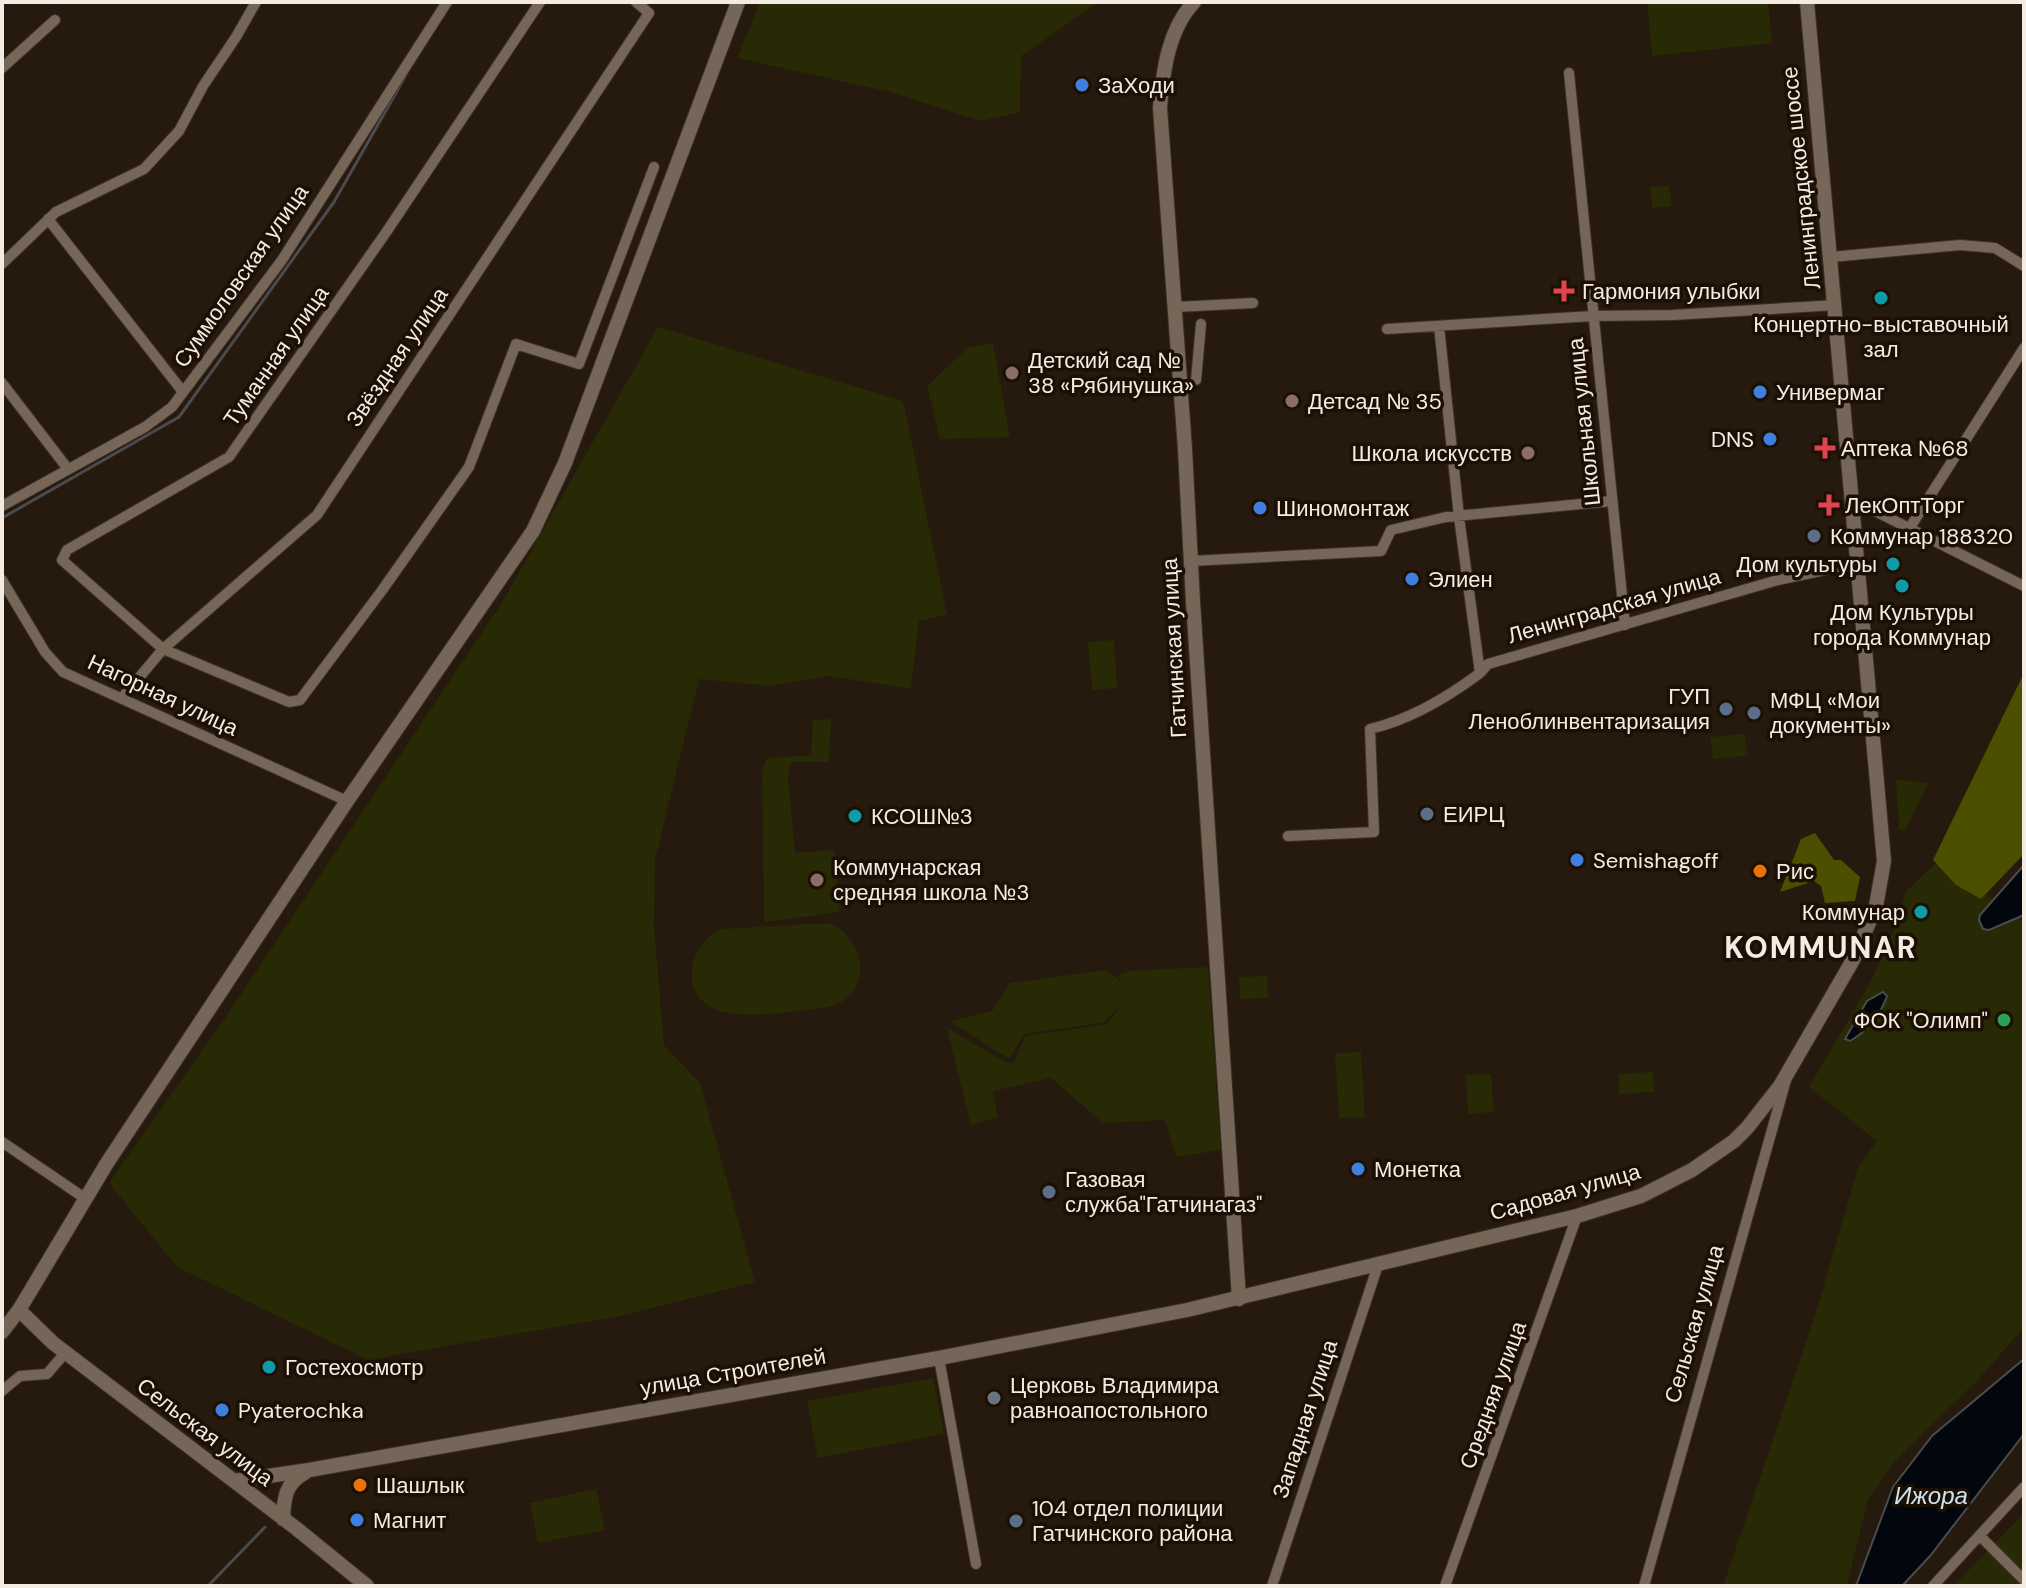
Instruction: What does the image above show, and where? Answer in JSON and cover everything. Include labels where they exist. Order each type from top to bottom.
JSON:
[{"type":"main road","points":[[2,1332],[19,1310],[107,1163],[347,801],[533,531],[565,463],[738,2]]},
{"type":"main road","name":"Гатчинская улица","points":[[1194,2],[1183,14],[1171,45],[1163,70],[1160,108],[1176,307],[1239,1299]]},
{"type":"main road","name":"Ленинградское шоссе","points":[[1807,2],[1884,844],[1881,883],[1869,922]]},
{"type":"main road","name":"Садовая улица","points":[[1239,1299],[1577,1216],[1641,1196],[1692,1170],[1747,1128],[1787,1075],[1853,960],[1869,922]]},
{"type":"main road","name":"улица Строителей","points":[[234,1481],[939,1358],[1239,1299]]},
{"type":"main road","name":"Сельская улица","points":[[19,1310],[65,1353],[367,1586]]},
{"type":"main road","points":[[283,1519],[285,1493],[290,1484],[309,1470]]},
{"type":"street","points":[[2,264],[56,212],[144,169],[179,131],[203,86],[256,2]]},
{"type":"street","name":"Суммоловская улица","points":[[2,506],[145,427],[172,407],[282,260],[447,2]]},
{"type":"street","name":"Туманная улица","points":[[163,649],[62,560],[67,550],[229,457],[387,231],[540,2]]},
{"type":"street","name":"Звёздная улица","points":[[122,698],[163,649],[317,515],[649,13],[636,2]]},
{"type":"street","points":[[2,68],[55,20]]},
{"type":"street","name":"Школьная улица","points":[[1569,73],[1625,625]]},
{"type":"street","points":[[163,649],[289,702],[300,700],[469,467],[516,344],[579,364],[654,167]]},
{"type":"street","points":[[48,219],[183,392]]},
{"type":"street","points":[[1831,257],[1960,245],[1995,248],[2024,266]]},
{"type":"street","points":[[1176,307],[1253,303]]},
{"type":"street","points":[[1387,329],[1836,305]]},
{"type":"street","points":[[1196,380],[1201,324]]},
{"type":"street","points":[[1439,326],[1459,517],[1480,673]]},
{"type":"street","points":[[1909,529],[2024,348]]},
{"type":"street","points":[[2,383],[68,469]]},
{"type":"street","points":[[1853,500],[2024,586]]},
{"type":"street","points":[[1191,561],[1381,551],[1391,530],[1428,520],[1612,501]]},
{"type":"street","name":"Ленинградская улица","points":[[1288,836],[1374,832],[1370,729],[1395,724],[1454,692],[1488,664],[1778,580],[1858,563]]},
{"type":"street","name":"Нагорная улица","points":[[2,580],[45,652],[63,672],[347,801]]},
{"type":"street","name":"Сельская улица","points":[[1644,1586],[1787,1075]]},
{"type":"street","points":[[2,1142],[86,1199]]},
{"type":"street","name":"Средняя улица","points":[[1445,1586],[1577,1216]]},
{"type":"street","name":"Западная улица","points":[[1272,1586],[1378,1265]]},
{"type":"street","points":[[2,1391],[20,1376],[47,1374],[65,1353]]},
{"type":"street","points":[[939,1358],[962,1472],[976,1564]]},
{"type":"street","points":[[1933,1586],[2024,1487]]},
{"type":"street","points":[[1980,1536],[2024,1580]]},
{"type":"shaded area","points":[[760,2],[1099,2],[1021,56],[1020,112],[981,121],[890,92],[737,58]]},
{"type":"shaded area","points":[[1647,2],[1768,2],[1772,43],[1652,56]]},
{"type":"shaded area","points":[[1669,186],[1672,206],[1652,208],[1650,187]]},
{"type":"shaded area","points":[[658,327],[903,401],[947,614],[919,621],[911,689],[829,676],[769,686],[699,679],[655,860],[654,927],[664,1045],[700,1083],[755,1282],[616,1317],[370,1361],[177,1267],[109,1183],[223,1021],[501,604]]},
{"type":"shaded area","points":[[993,343],[1010,437],[940,439],[927,386],[967,348]]},
{"type":"shaded area","points":[[1114,640],[1117,688],[1092,690],[1088,642]]},
{"type":"shaded area","points":[[2024,673],[2024,854],[1981,899],[1956,885],[1933,860]]},
{"type":"shaded area","points":[[831,719],[829,762],[791,762],[788,776],[795,853],[834,850],[840,912],[764,922],[762,771],[767,758],[811,755],[813,720]]},
{"type":"shaded area","points":[[1744,734],[1748,756],[1713,759],[1710,737]]},
{"type":"shaded area","points":[[1896,779],[1928,783],[1905,832],[1899,829]]},
{"type":"shaded area","points":[[1815,833],[1834,860],[1841,860],[1860,877],[1855,901],[1825,903],[1821,886],[1814,881],[1780,892],[1801,839]]},
{"type":"shaded area","points":[[1939,860],[2024,922],[2024,1327],[1978,1380],[1894,1462],[1868,1500],[1847,1586],[1723,1586],[1814,1319],[1858,1168],[1877,1141],[1809,1087],[1870,983],[1899,919],[1905,892]]},
{"type":"shaded area","points":[[829,923],[853,943],[859,956],[858,983],[851,994],[839,1003],[823,1008],[741,1014],[721,1011],[705,1003],[695,990],[692,969],[695,957],[705,941],[720,929]]},
{"type":"shaded area","points":[[1208,967],[1221,1150],[1176,1157],[1165,1120],[1103,1123],[1051,1078],[993,1091],[998,1117],[971,1125],[947,1028],[1007,1063],[1014,1063],[1025,1036],[1107,1024],[1125,1001],[1103,1023],[1024,1034],[1009,1059],[950,1021],[992,1011],[1010,983],[1107,970],[1124,984],[1117,976],[1129,971]]},
{"type":"shaded area","points":[[1267,976],[1268,998],[1240,999],[1239,977]]},
{"type":"shaded area","points":[[1361,1052],[1365,1117],[1339,1118],[1335,1053]]},
{"type":"shaded area","points":[[1653,1072],[1654,1092],[1619,1094],[1618,1074]]},
{"type":"shaded area","points":[[1491,1074],[1494,1112],[1468,1114],[1466,1075]]},
{"type":"shaded area","points":[[933,1378],[944,1434],[818,1458],[807,1401]]},
{"type":"shaded area","points":[[596,1489],[605,1530],[538,1543],[530,1503]]},
{"type":"shaded area","points":[[2024,1513],[2024,1586],[1953,1586]]},
{"type":"water","points":[[2024,865],[2024,915],[1989,930],[1983,929],[1980,915]]},
{"type":"water","points":[[1883,992],[1887,996],[1872,1022],[1850,1041],[1845,1039],[1867,1001]]},
{"type":"water","name":"Ижора","points":[[2024,1359],[2024,1434],[1930,1556],[1902,1586],[1856,1586],[1893,1487],[1932,1436]]},
{"type":"waterway","points":[[2,518],[179,417],[334,202],[405,77]]},
{"type":"waterway","points":[[208,1586],[265,1527]]},
{"type":"place","name":"ЗаХоди","points":[[1082,85]]},
{"type":"place","name":"Гармония улыбки","points":[[1564,291]]},
{"type":"place","name":"Концертно-выставочный зал","points":[[1881,298]]},
{"type":"place","name":"Детский сад № 38 «Рябинушка»","points":[[1012,373]]},
{"type":"place","name":"Универмаг","points":[[1760,392]]},
{"type":"place","name":"Детсад № 35","points":[[1292,401]]},
{"type":"place","name":"DNS","points":[[1770,439]]},
{"type":"place","name":"Аптека №68","points":[[1825,448]]},
{"type":"place","name":"Школа искусств","points":[[1528,453]]},
{"type":"place","name":"ЛекОптТорг","points":[[1829,505]]},
{"type":"place","name":"Шиномонтаж","points":[[1260,508]]},
{"type":"place","name":"Коммунар 188320","points":[[1814,536]]},
{"type":"place","name":"Дом культуры","points":[[1893,564]]},
{"type":"place","name":"Элиен","points":[[1412,579]]},
{"type":"place","name":"Дом Культуры города Коммунар","points":[[1902,586]]},
{"type":"place","name":"ГУП Леноблинвентаризация","points":[[1726,709]]},
{"type":"place","name":"МФЦ «Мои документы»","points":[[1754,713]]},
{"type":"place","name":"ЕИРЦ","points":[[1427,814]]},
{"type":"place","name":"КСОШ№3","points":[[855,816]]},
{"type":"place","name":"Semishagoff","points":[[1577,860]]},
{"type":"place","name":"Рис","points":[[1760,871]]},
{"type":"place","name":"Коммунарская средняя школа №3","points":[[817,880]]},
{"type":"place","name":"Коммунар","points":[[1921,912]]},
{"type":"place","name":"ФОК \"Олимп\"","points":[[2004,1020]]},
{"type":"place","name":"Монетка","points":[[1358,1169]]},
{"type":"place","name":"Газовая служба\"Гатчинагаз\"","points":[[1049,1192]]},
{"type":"place","name":"Гостехосмотр","points":[[269,1367]]},
{"type":"place","name":"Церковь Владимира равноапостольного","points":[[994,1398]]},
{"type":"place","name":"Pyaterochka","points":[[222,1410]]},
{"type":"place","name":"Шашлык","points":[[360,1485]]},
{"type":"place","name":"Магнит","points":[[357,1520]]},
{"type":"place","name":"104 отдел полиции Гатчинского района","points":[[1016,1521]]},
{"type":"district","name":"KOMMUNAR","points":[[1821,947]]}]
